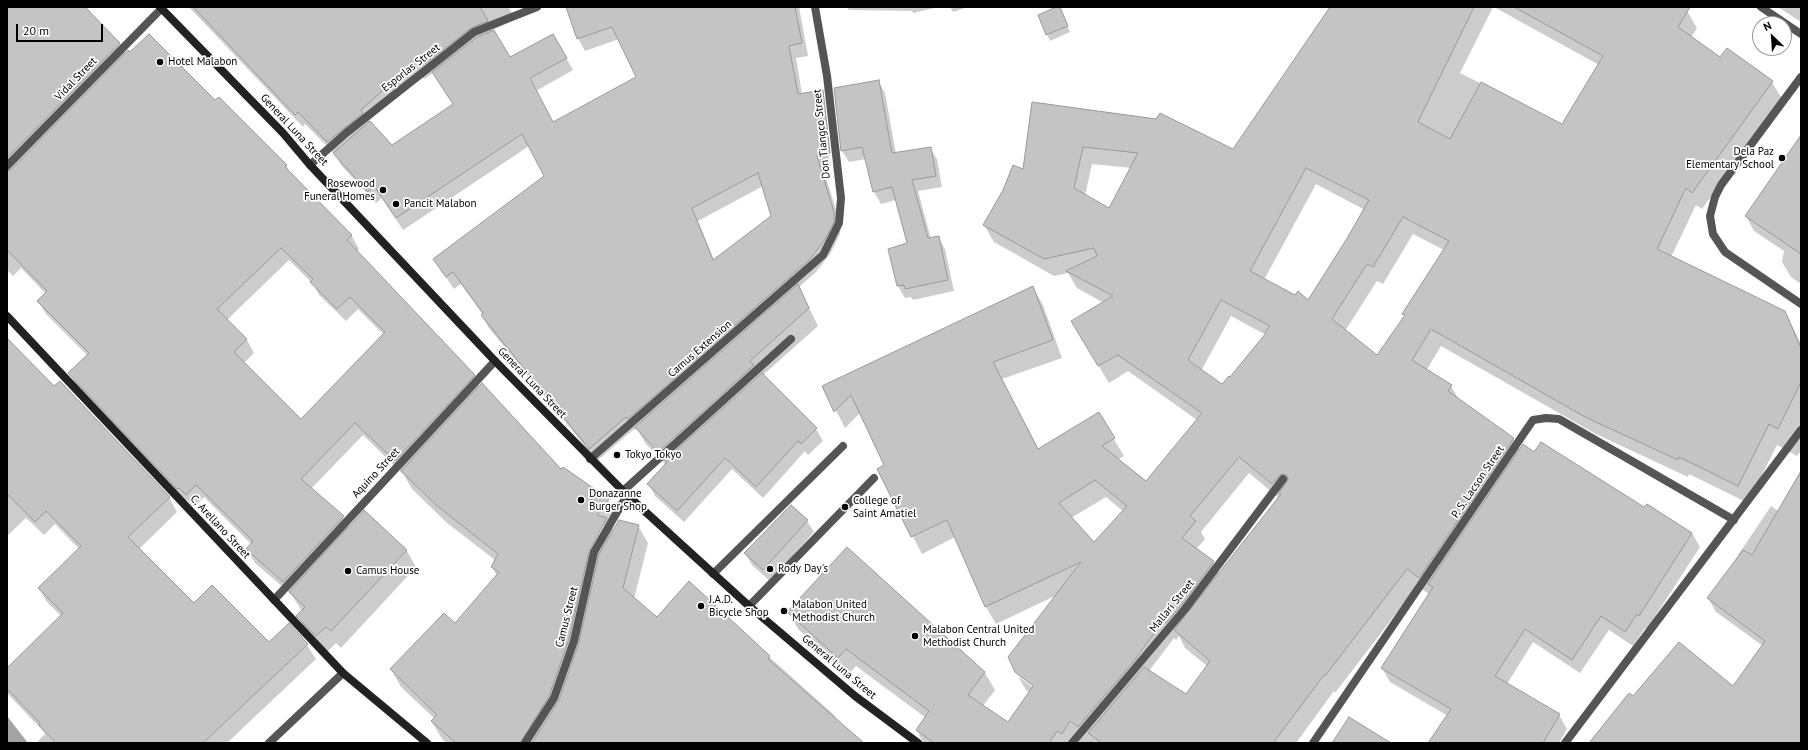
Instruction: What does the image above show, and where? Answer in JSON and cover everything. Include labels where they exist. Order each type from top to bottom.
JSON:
[{"type":"main road","name":"General Luna Street","points":[[161,8],[283,133],[310,165],[495,361],[625,493],[749,606],[855,696],[918,743]]},
{"type":"main road","name":"C. Arellano Street","points":[[7,316],[343,673],[428,743]]},
{"type":"street","name":"Esporlas Street","points":[[310,165],[346,133],[474,32],[537,7]]},
{"type":"street","name":"Don Tiangco Street","points":[[815,7],[827,76],[841,198],[839,223],[823,255]]},
{"type":"street","points":[[1761,7],[1801,34]]},
{"type":"street","name":"Vidal Street","points":[[7,166],[161,8]]},
{"type":"street","points":[[1801,77],[1721,186],[1715,197],[1710,216],[1713,234],[1725,252],[1801,304]]},
{"type":"street","name":"Camus Extension","points":[[590,459],[823,255]]},
{"type":"street","name":"Camus Street","points":[[526,743],[554,698],[574,641],[594,552],[625,493],[791,339]]},
{"type":"street","name":"Aquino Street","points":[[274,600],[495,361]]},
{"type":"street","name":"P. S. Lacson Street","points":[[1312,743],[1534,420],[1546,418],[1559,419],[1734,520]]},
{"type":"street","points":[[1565,743],[1801,430]]},
{"type":"street","points":[[713,574],[843,446]]},
{"type":"street","points":[[749,606],[874,478]]},
{"type":"street","name":"Mallari Street","points":[[1072,743],[1185,609],[1283,479]]},
{"type":"street","points":[[269,743],[343,673]]},
{"type":"shaded area","points":[[7,716],[28,743],[7,743]]},
{"type":"building","points":[[7,7],[85,7],[120,43],[7,158]]},
{"type":"building","points":[[193,7],[480,7],[488,21],[471,28],[426,63],[425,61],[416,68],[413,63],[361,110],[363,113],[327,142],[298,112],[295,115]]},
{"type":"building","points":[[566,7],[795,7],[802,43],[789,46],[798,94],[823,90],[830,153],[817,156],[834,212],[834,222],[824,241],[810,259],[628,419],[626,417],[589,449],[481,315],[483,313],[453,272],[446,277],[433,259],[544,176],[522,134],[396,218],[374,186],[368,192],[333,153],[370,121],[392,145],[453,104],[432,72],[477,37],[494,30],[510,57],[553,34],[567,58],[530,78],[553,122],[636,77],[612,27],[577,39]],"holes":[[[758,173],[771,216],[713,260],[692,208]]]},
{"type":"building","points":[[1056,7],[1060,7],[1068,26],[1046,35],[1038,15]]},
{"type":"building","points":[[1330,7],[1474,7],[1418,122],[1450,139],[1481,82],[1562,124],[1603,56],[1514,7],[1690,7],[1678,27],[1720,57],[1727,48],[1773,81],[1692,193],[1686,188],[1657,249],[1785,311],[1801,348],[1801,382],[1778,429],[1769,424],[1738,486],[1679,457],[1678,460],[1585,417],[1431,329],[1412,360],[1452,385],[1448,391],[1514,438],[1419,578],[1407,569],[1273,743],[1102,743],[1088,733],[1144,667],[1186,694],[1210,661],[1174,630],[1281,494],[1279,493],[1288,480],[1287,475],[1281,474],[1272,484],[1239,457],[1190,516],[1196,521],[1182,538],[1214,561],[1181,606],[1166,623],[1163,621],[1134,661],[1078,727],[1070,721],[1062,734],[1057,731],[1049,743],[934,743],[916,730],[929,711],[846,649],[838,658],[787,612],[847,547],[985,672],[968,695],[1008,722],[1033,686],[1015,672],[1008,657],[1081,562],[985,607],[947,520],[911,537],[877,469],[884,465],[851,395],[834,412],[822,386],[1033,286],[1053,340],[993,362],[1038,449],[1099,412],[1115,438],[1102,446],[1146,481],[1202,413],[1118,355],[1098,366],[1071,321],[1113,296],[1066,271],[1097,256],[1094,248],[1044,259],[983,225],[1003,190],[1013,165],[1023,169],[1032,102],[1156,119],[1160,113],[1233,149]],"holes":[[[1083,147],[1138,153],[1109,208],[1074,188]],[[1306,168],[1369,200],[1308,300],[1298,291],[1295,295],[1250,271]],[[1403,217],[1449,241],[1402,314],[1405,315],[1377,355],[1332,319],[1367,264],[1373,267]],[[1221,300],[1270,326],[1230,377],[1229,376],[1222,384],[1188,360]],[[1095,480],[1127,506],[1094,542],[1059,503]]]},
{"type":"building","points":[[149,34],[215,100],[219,97],[287,165],[285,167],[352,235],[347,240],[475,375],[395,461],[355,423],[301,479],[344,516],[283,582],[246,549],[253,541],[196,485],[186,495],[179,488],[177,489],[68,373],[89,353],[37,301],[47,291],[7,250],[7,171],[11,170],[128,50],[130,52]],"holes":[[[281,248],[313,279],[310,282],[337,309],[350,297],[385,332],[301,419],[234,352],[247,339],[217,309]]]},
{"type":"building","points":[[879,80],[892,153],[931,147],[936,176],[912,180],[928,238],[939,236],[948,280],[905,289],[904,285],[897,286],[888,249],[907,243],[892,187],[873,192],[862,147],[841,151],[834,88]]},
{"type":"building","points":[[1801,135],[1801,254],[1745,216]]},
{"type":"building","points":[[798,284],[809,308],[750,361],[754,365],[658,452],[635,427]]},
{"type":"building","points":[[7,338],[54,386],[60,381],[170,497],[128,537],[194,603],[212,585],[269,642],[289,623],[308,644],[203,743],[56,743],[39,725],[40,723],[7,689],[7,668],[63,613],[38,588],[81,546],[46,511],[35,522],[7,494]]},
{"type":"building","points":[[762,373],[817,428],[801,444],[798,441],[756,487],[725,458],[677,511],[647,484],[667,462],[665,460]]},
{"type":"building","points":[[482,383],[561,469],[563,467],[609,499],[597,515],[607,518],[589,551],[569,639],[549,696],[520,743],[456,743],[431,721],[437,715],[390,669],[444,613],[455,623],[499,572],[491,567],[498,554],[436,505],[401,471]]},
{"type":"building","points":[[1541,442],[1644,507],[1647,504],[1692,533],[1639,616],[1637,614],[1625,632],[1601,616],[1572,660],[1525,629],[1495,676],[1560,714],[1543,743],[1428,743],[1451,709],[1381,668],[1433,587],[1428,584],[1523,444],[1534,452]]},
{"type":"building","points":[[1801,471],[1801,743],[1589,743],[1629,693],[1633,696],[1679,642],[1733,686],[1765,641],[1707,598],[1743,550],[1752,555]]},
{"type":"building","points":[[791,505],[808,520],[763,570],[744,553]]},
{"type":"building","name":"Camus House","points":[[364,510],[407,550],[331,631],[326,627],[316,636],[296,616],[305,607],[289,592]]},
{"type":"building","points":[[619,520],[639,525],[623,588],[657,617],[689,581],[770,656],[768,659],[864,743],[532,743],[559,700],[579,642],[599,554]]},
{"type":"building","points":[[1349,717],[1391,743],[1332,743]]},
{"type":"place","name":"Hotel Malabon","points":[[160,62]]},
{"type":"place","name":"Dela Paz Elementary School","points":[[1782,158]]},
{"type":"place","name":"Rosewood Funeral Homes","points":[[383,190]]},
{"type":"place","name":"Pancit Malabon","points":[[396,204]]},
{"type":"place","name":"Tokyo Tokyo","points":[[617,455]]},
{"type":"place","name":"Donazanne Burger Shop","points":[[581,500]]},
{"type":"place","name":"College of Saint Amatiel","points":[[845,507]]},
{"type":"place","name":"Rody Day's","points":[[770,569]]},
{"type":"place","name":"Camus House","points":[[348,571]]},
{"type":"place","name":"J.A.D. Bicycle Shop","points":[[701,606]]},
{"type":"place","name":"Malabon United Methodist Church","points":[[784,611]]},
{"type":"place","name":"Malabon Central United Methodist Church","points":[[915,636]]}]
